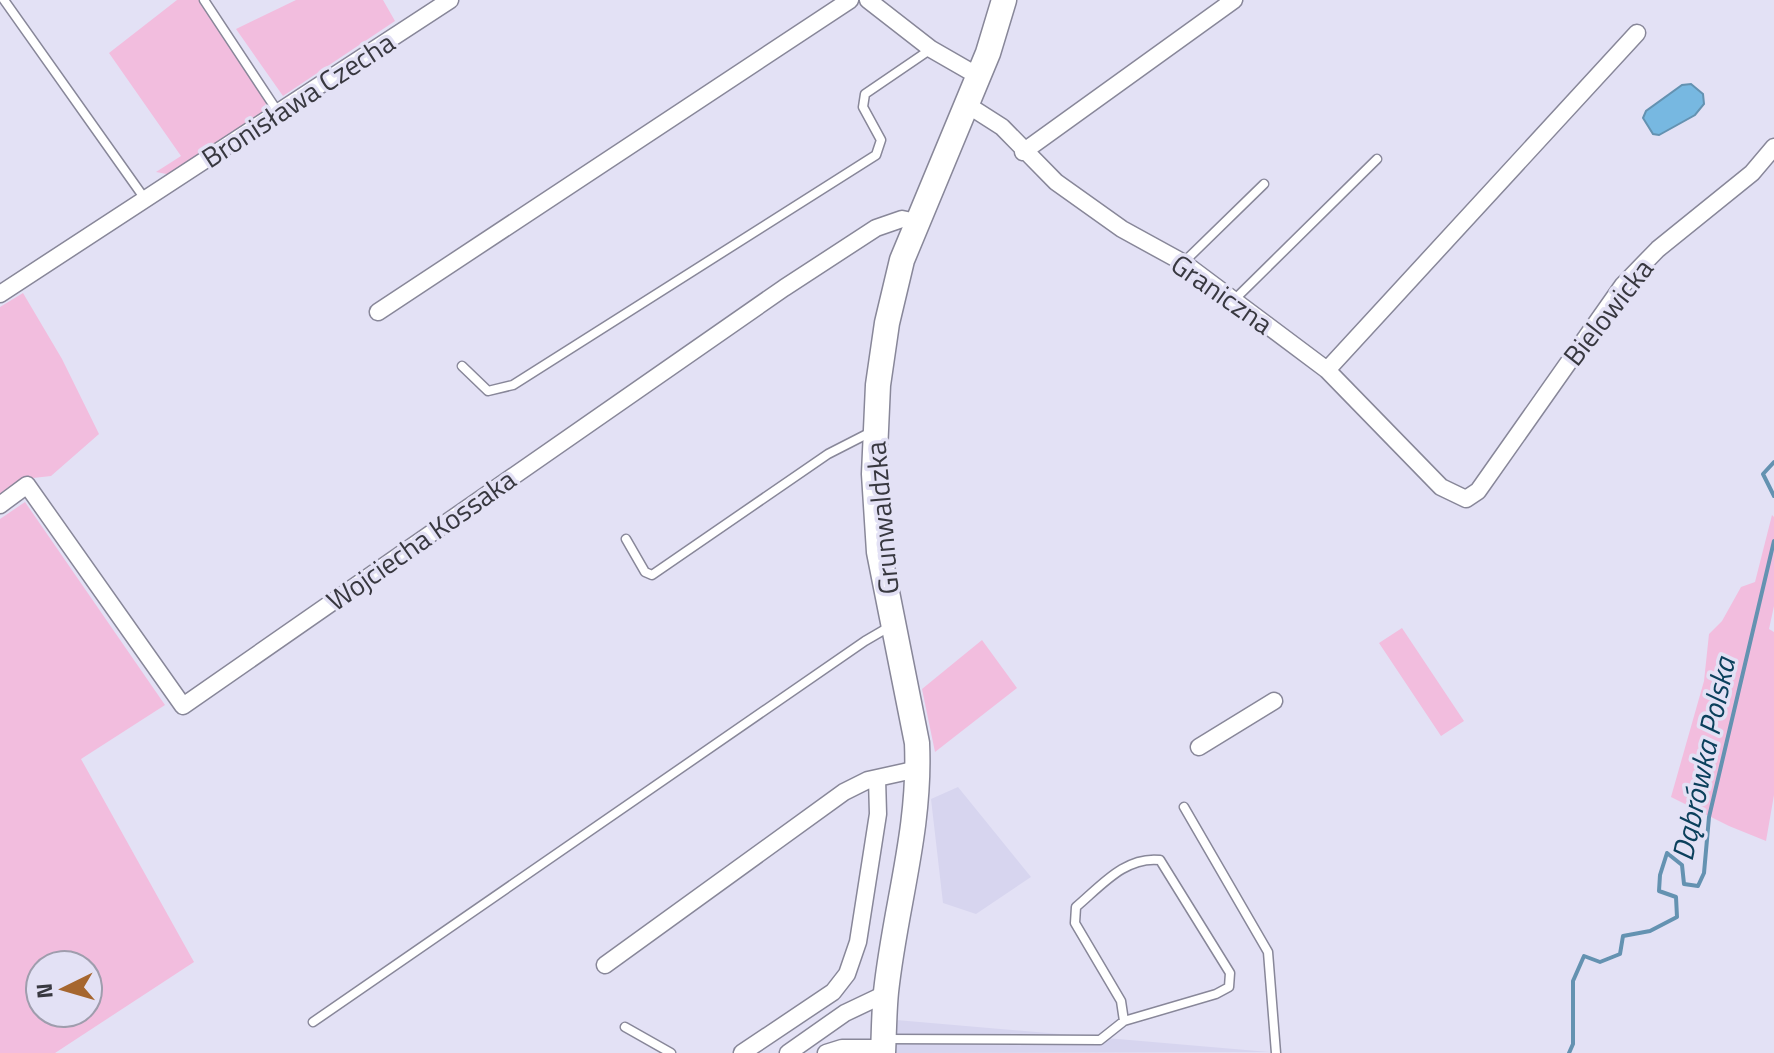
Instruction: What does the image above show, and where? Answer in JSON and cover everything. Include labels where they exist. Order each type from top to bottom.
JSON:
[{"type":"street","name":"Bronisława Czecha","points":[[0,294],[450,0]]},
{"type":"street","points":[[378,312],[850,0]]},
{"type":"street","points":[[868,0],[931,49],[978,76]]},
{"type":"street","name":"Grunwaldzka","points":[[883,1047],[885,994],[916,816],[918,769],[917,743],[879,552],[874,431],[887,323],[902,260],[978,76],[1004,0]]},
{"type":"street","points":[[1023,152],[1234,0]]},
{"type":"street","points":[[1327,370],[1637,33]]},
{"type":"street","name":"Graniczna","points":[[966,104],[1002,127],[1023,152],[1056,182],[1122,229],[1184,263],[1327,370],[1441,487],[1466,499]]},
{"type":"street","name":"Bielowicka","points":[[1466,499],[1478,491],[1623,285],[1658,249],[1752,173],[1774,147]]},
{"type":"street","name":"Wojciecha Kossaka","points":[[0,505],[27,485],[183,706],[784,288],[876,228],[902,219],[916,222]]},
{"type":"street","points":[[1199,747],[1274,701]]},
{"type":"street","points":[[605,965],[844,792],[877,778],[918,769]]},
{"type":"street","points":[[742,1053],[833,992],[847,974],[858,942],[878,814],[877,778]]},
{"type":"street","points":[[788,1053],[845,1013],[885,994]]},
{"type":"street","points":[[826,1053],[842,1048],[883,1047]]},
{"type":"lane","points":[[4,0],[146,199]]},
{"type":"lane","points":[[204,0],[279,112]]},
{"type":"lane","points":[[462,366],[488,391],[513,385],[876,155],[881,140],[863,107],[865,94],[931,49]]},
{"type":"lane","points":[[1234,300],[1377,159]]},
{"type":"lane","points":[[1184,263],[1264,184]]},
{"type":"lane","points":[[626,539],[645,572],[652,575],[828,454],[874,431]]},
{"type":"lane","points":[[313,1022],[893,624]]},
{"type":"lane","points":[[1184,807],[1268,952],[1276,1053]]},
{"type":"lane","points":[[883,1047],[1100,1040],[1124,1021],[1216,994],[1229,987],[1230,973],[1160,860],[1145,858],[1128,864],[1076,907],[1075,923],[1121,1001],[1124,1021]]},
{"type":"lane","points":[[625,1027],[671,1053]]},
{"type":"shaded area","points":[[177,0],[199,0],[267,99],[264,111],[252,125],[172,175],[156,172],[181,156],[109,53]]},
{"type":"shaded area","points":[[296,0],[383,0],[395,21],[283,96],[236,29]]},
{"type":"shaded area","points":[[23,293],[62,359],[99,434],[51,476],[33,478],[0,499],[0,307]]},
{"type":"shaded area","points":[[25,502],[165,705],[81,759],[194,962],[104,1021],[104,949],[24,949],[24,1029],[92,1029],[55,1053],[0,1053],[0,519]]},
{"type":"shaded area","points":[[1772,515],[1774,606],[1769,629],[1774,632],[1774,795],[1766,841],[1671,797],[1704,681],[1709,634],[1722,621],[1741,587],[1755,582]]},
{"type":"shaded area","points":[[1402,628],[1464,721],[1441,736],[1379,643]]},
{"type":"shaded area","points":[[982,640],[1017,688],[935,752],[922,689]]},
{"type":"shaded area","points":[[958,787],[1031,877],[976,914],[943,903],[931,799]]},
{"type":"shaded area","points":[[896,1020],[1269,1052],[896,1053]]},
{"type":"water","points":[[1691,84],[1703,94],[1704,104],[1695,115],[1659,135],[1653,134],[1643,118],[1646,111],[1682,85]]},
{"type":"waterway","name":"Dąbrówka Polska","points":[[1774,462],[1763,474],[1774,496]]},
{"type":"waterway","name":"Dąbrówka Polska","points":[[1569,1053],[1573,1044],[1573,981],[1584,956],[1600,962],[1620,954],[1623,936],[1650,931],[1677,917],[1676,897],[1659,891],[1667,853],[1682,865],[1684,884],[1698,886],[1704,873],[1709,817],[1774,541]]}]
